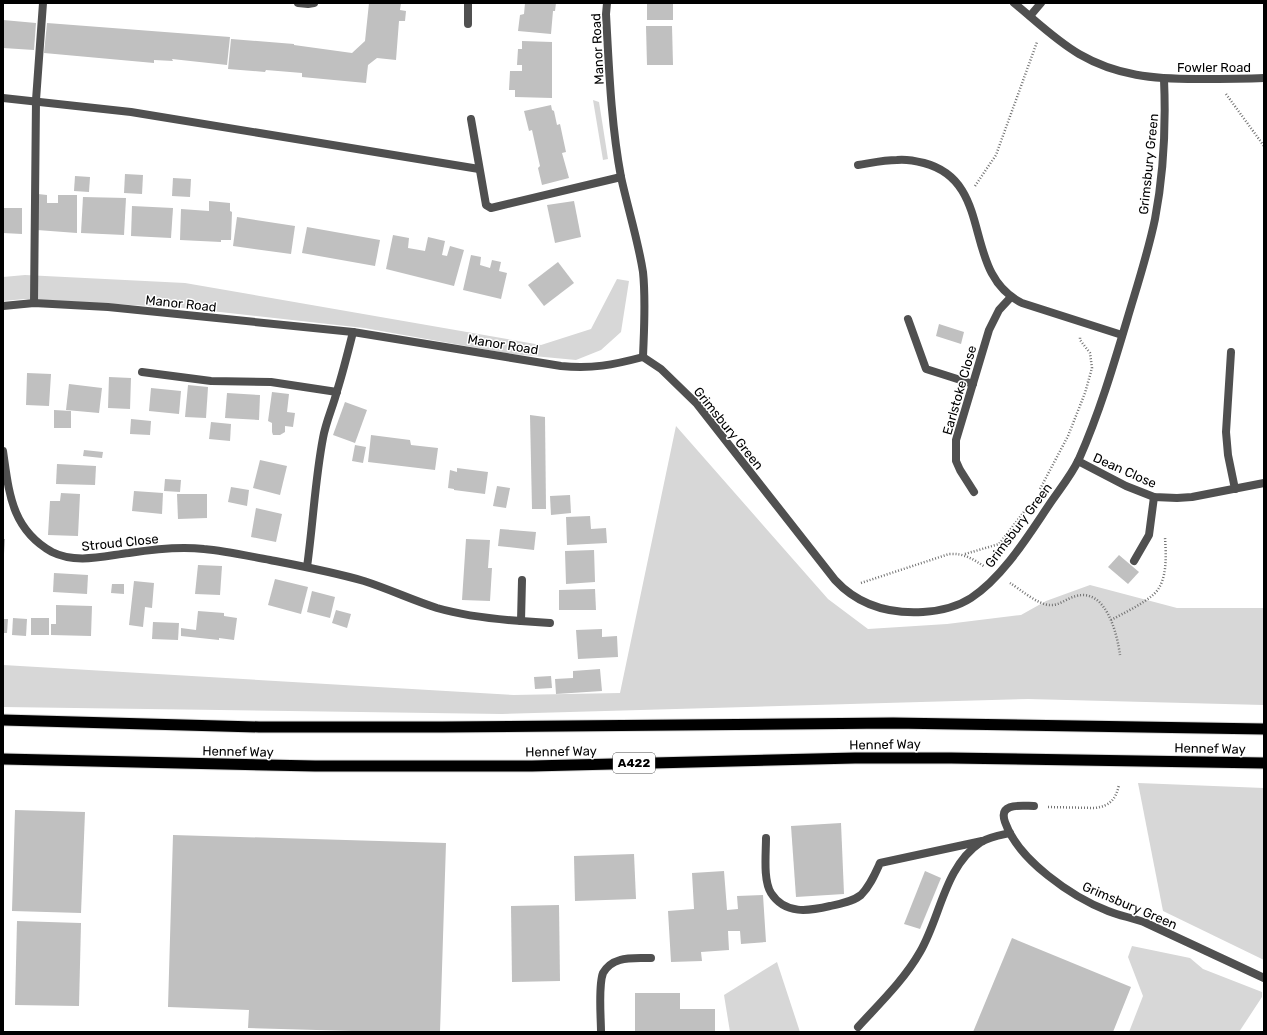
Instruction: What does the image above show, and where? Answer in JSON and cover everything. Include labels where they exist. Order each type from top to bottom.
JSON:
[{"type":"highway","name":"Hennef Way","points":[[3,720],[259,727],[442,727],[893,722],[1264,730]]},
{"type":"highway","name":"Hennef Way","points":[[3,759],[316,766],[532,766],[855,758],[1264,763]]},
{"type":"street","points":[[34,303],[36,100],[43,3]]},
{"type":"street","points":[[298,3],[314,3]]},
{"type":"street","points":[[468,3],[468,24]]},
{"type":"street","name":"Manor Road","points":[[3,306],[34,303],[108,307],[353,332],[572,367],[604,367],[643,358],[645,321],[643,274],[639,249],[621,177],[610,81],[606,14],[607,3]]},
{"type":"street","name":"Fowler Road","points":[[1014,3],[1059,40],[1078,53],[1098,64],[1119,71],[1139,76],[1164,79],[1264,78]]},
{"type":"street","points":[[1030,16],[1041,3]]},
{"type":"street","name":"Grimsbury Green","points":[[643,358],[661,370],[697,404],[843,589],[866,604],[879,608],[912,613],[928,612],[958,605],[971,598],[997,575],[1028,537],[1078,461],[1095,420],[1147,254],[1155,219],[1165,144],[1166,114],[1164,79]]},
{"type":"street","points":[[3,98],[36,100],[131,112],[479,169]]},
{"type":"street","points":[[471,119],[486,204],[491,208],[621,177]]},
{"type":"street","points":[[858,165],[897,160],[918,162],[936,166],[951,176],[963,190],[971,208],[983,254],[991,273],[1003,290],[1011,298],[1022,303],[1122,335]]},
{"type":"street","name":"Earlstoke Close","points":[[974,492],[956,461],[956,440],[989,330],[999,310],[1011,298]]},
{"type":"street","points":[[908,319],[926,369],[973,384]]},
{"type":"street","points":[[308,567],[319,462],[327,423],[353,332]]},
{"type":"street","points":[[1231,352],[1226,432],[1228,454],[1235,489]]},
{"type":"street","points":[[142,372],[211,381],[271,382],[337,392]]},
{"type":"street","name":"Stroud Close","points":[[3,451],[10,497],[24,529],[33,538],[52,552],[61,556],[83,559],[169,548],[204,548],[308,567],[365,581],[419,602],[455,613],[491,619],[550,623]]},
{"type":"street","name":"Dean Close","points":[[1078,461],[1126,486],[1154,497],[1192,497],[1264,483]]},
{"type":"street","points":[[1134,561],[1149,535],[1154,497]]},
{"type":"street","points":[[521,620],[522,580]]},
{"type":"street","name":"Grimsbury Green","points":[[1034,806],[1009,807],[1004,813],[1004,821],[1010,833],[1022,850],[1061,886],[1083,900],[1108,911],[1143,922],[1264,978]]},
{"type":"street","points":[[766,838],[768,884],[771,892],[778,901],[788,908],[807,911],[846,903],[860,895],[872,881],[880,864],[982,841],[1010,833]]},
{"type":"street","points":[[858,1027],[905,975],[913,964],[928,937],[952,874],[961,862],[982,841]]},
{"type":"street","points":[[601,1032],[601,988],[602,978],[607,968],[612,962],[621,959],[651,958]]},
{"type":"path","points":[[967,198],[996,155],[1043,26]]},
{"type":"path","points":[[1215,79],[1264,146]]},
{"type":"path","points":[[1037,495],[1068,436],[1085,393],[1092,368],[1090,353],[1080,340],[1084,323]]},
{"type":"path","points":[[843,589],[949,554],[964,554],[999,544],[1028,507]]},
{"type":"path","points":[[1111,620],[1149,598],[1158,589],[1165,564],[1165,536]]},
{"type":"path","points":[[964,554],[1041,603],[1056,605],[1083,594],[1100,602],[1111,620],[1117,636],[1120,654]]},
{"type":"path","points":[[1034,806],[1102,807],[1114,800],[1118,785]]},
{"type":"shaded area","points":[[593,100],[599,102],[608,159],[603,160]]},
{"type":"shaded area","points":[[25,275],[185,283],[541,345],[591,329],[617,279],[629,281],[621,332],[601,350],[576,360],[512,354],[364,328],[184,308],[25,299],[3,301],[3,277]]},
{"type":"shaded area","points":[[676,426],[828,599],[868,629],[947,624],[1021,615],[1046,601],[1090,585],[1177,608],[1264,608],[1264,705],[1028,699],[502,714],[3,707],[3,665],[514,695],[620,693]]},
{"type":"shaded area","points":[[1138,783],[1264,788],[1264,960],[1163,911]]},
{"type":"shaded area","points":[[1132,946],[1190,958],[1203,969],[1262,992],[1262,997],[1239,1032],[1129,1032],[1143,996],[1128,957]]},
{"type":"shaded area","points":[[777,962],[800,1032],[730,1032],[724,995]]},
{"type":"building","points":[[369,3],[401,3],[400,10],[406,11],[405,21],[399,21],[396,60],[377,58],[368,65],[366,83],[302,77],[302,73],[228,69],[231,39],[294,44],[352,53],[365,41]]},
{"type":"building","points":[[525,3],[556,3],[555,11],[553,11],[551,34],[518,31],[520,15],[524,14]]},
{"type":"building","points":[[647,3],[673,3],[673,20],[647,20]]},
{"type":"building","points":[[3,20],[36,23],[34,50],[3,48]]},
{"type":"building","points":[[47,23],[230,37],[227,65],[172,59],[173,61],[154,60],[154,63],[44,53]]},
{"type":"building","points":[[646,26],[672,26],[673,65],[647,65]]},
{"type":"building","points":[[522,41],[552,42],[552,98],[515,97],[515,90],[509,90],[510,71],[522,71],[522,65],[517,65],[518,49],[522,49]]},
{"type":"building","points":[[551,105],[557,125],[560,124],[566,152],[562,153],[569,178],[542,185],[538,168],[540,166],[532,130],[529,131],[524,111]]},
{"type":"building","points":[[125,174],[143,175],[142,194],[124,193]]},
{"type":"building","points":[[75,176],[90,177],[89,192],[74,191]]},
{"type":"building","points":[[173,178],[191,179],[190,197],[172,196]]},
{"type":"building","points":[[38,194],[47,195],[47,203],[58,203],[58,195],[77,195],[77,233],[37,230]]},
{"type":"building","points":[[83,197],[126,198],[124,235],[81,233]]},
{"type":"building","points":[[209,201],[230,203],[230,211],[232,212],[231,240],[221,240],[221,242],[180,240],[181,209],[209,211]]},
{"type":"building","points":[[574,201],[581,237],[555,243],[547,205]]},
{"type":"building","points":[[132,206],[173,208],[171,238],[131,236]]},
{"type":"building","points":[[3,208],[22,208],[22,234],[3,233]]},
{"type":"building","points":[[237,217],[295,226],[291,254],[233,246]]},
{"type":"building","points":[[307,227],[380,240],[375,266],[302,253]]},
{"type":"building","points":[[393,235],[409,238],[408,248],[425,251],[428,237],[445,241],[442,255],[447,256],[450,246],[464,250],[454,286],[386,269]]},
{"type":"building","points":[[471,255],[481,257],[480,265],[490,268],[492,260],[501,262],[499,271],[507,273],[501,299],[463,290]]},
{"type":"building","points":[[558,262],[574,283],[544,306],[528,285]]},
{"type":"building","points":[[939,324],[964,332],[961,344],[936,336]]},
{"type":"building","points":[[27,373],[51,374],[49,406],[26,405]]},
{"type":"building","points":[[109,377],[131,378],[130,409],[108,408]]},
{"type":"building","points":[[69,384],[102,388],[99,413],[66,410]]},
{"type":"building","points":[[188,385],[208,387],[206,418],[185,417]]},
{"type":"building","points":[[151,388],[181,391],[179,414],[149,411]]},
{"type":"building","points":[[272,392],[289,394],[287,412],[295,413],[293,427],[285,426],[285,432],[280,435],[273,435],[272,423],[268,421]]},
{"type":"building","points":[[227,393],[260,395],[259,420],[225,418]]},
{"type":"building","points":[[345,402],[367,410],[355,443],[333,435]]},
{"type":"building","points":[[54,410],[71,411],[71,428],[54,428]]},
{"type":"building","points":[[530,415],[545,417],[546,509],[532,509]]},
{"type":"building","points":[[131,419],[151,421],[150,435],[130,434]]},
{"type":"building","points":[[211,422],[231,424],[230,441],[209,439]]},
{"type":"building","points":[[371,435],[410,440],[411,445],[438,448],[435,470],[368,462]]},
{"type":"building","points":[[355,445],[366,447],[363,463],[352,461]]},
{"type":"building","points":[[84,450],[103,452],[102,458],[83,456]]},
{"type":"building","points":[[260,460],[287,466],[280,495],[253,488]]},
{"type":"building","points":[[57,464],[96,466],[95,485],[56,484]]},
{"type":"building","points":[[457,468],[488,472],[485,494],[448,488],[450,470],[457,472]]},
{"type":"building","points":[[165,479],[181,480],[180,492],[164,491]]},
{"type":"building","points":[[497,486],[510,488],[506,508],[493,506]]},
{"type":"building","points":[[231,487],[249,490],[247,506],[228,502]]},
{"type":"building","points":[[134,491],[163,493],[162,514],[132,511]]},
{"type":"building","points":[[61,493],[80,494],[78,536],[48,535],[50,501],[60,501]]},
{"type":"building","points":[[177,494],[207,494],[207,518],[178,519]]},
{"type":"building","points":[[570,495],[571,513],[551,515],[550,496]]},
{"type":"building","points":[[256,508],[282,514],[276,542],[251,537]]},
{"type":"building","points":[[590,516],[591,529],[606,528],[607,543],[567,545],[566,517]]},
{"type":"building","points":[[500,529],[536,532],[534,550],[498,546]]},
{"type":"building","points":[[3,539],[5,539],[4,554],[3,554]]},
{"type":"building","points":[[466,539],[490,540],[488,568],[492,568],[490,601],[462,600]]},
{"type":"building","points":[[594,550],[595,582],[566,584],[565,551]]},
{"type":"building","points":[[1119,555],[1139,572],[1128,584],[1108,567]]},
{"type":"building","points":[[198,565],[222,566],[220,595],[195,594]]},
{"type":"building","points":[[54,573],[88,575],[87,594],[53,592]]},
{"type":"building","points":[[275,579],[308,587],[301,614],[268,605]]},
{"type":"building","points":[[134,581],[154,583],[152,608],[145,607],[143,627],[129,625]]},
{"type":"building","points":[[112,584],[124,584],[124,594],[111,593]]},
{"type":"building","points":[[595,589],[596,610],[559,610],[559,590]]},
{"type":"building","points":[[312,591],[335,597],[330,618],[307,612]]},
{"type":"building","points":[[56,605],[92,606],[91,636],[51,635],[51,624],[56,624]]},
{"type":"building","points":[[336,610],[351,614],[347,628],[332,623]]},
{"type":"building","points":[[198,611],[224,613],[224,616],[237,618],[234,640],[181,636],[181,628],[196,630]]},
{"type":"building","points":[[13,618],[27,619],[26,636],[12,635]]},
{"type":"building","points":[[31,618],[49,618],[49,635],[31,635]]},
{"type":"building","points":[[3,619],[8,619],[7,633],[3,633]]},
{"type":"building","points":[[153,622],[179,623],[178,640],[152,639]]},
{"type":"building","points":[[602,629],[602,637],[617,636],[618,657],[578,659],[576,630]]},
{"type":"building","points":[[600,669],[602,691],[556,694],[555,679],[573,678],[573,671]]},
{"type":"building","points":[[551,676],[552,688],[535,689],[534,677]]},
{"type":"building","points":[[15,810],[85,812],[81,913],[12,911]]},
{"type":"building","points":[[841,823],[844,894],[796,897],[791,826]]},
{"type":"building","points":[[173,835],[446,843],[440,1032],[248,1028],[249,1010],[168,1007]]},
{"type":"building","points":[[634,854],[636,899],[575,901],[574,856]]},
{"type":"building","points":[[724,871],[727,910],[738,909],[737,896],[763,895],[766,942],[741,944],[740,931],[728,931],[729,950],[701,952],[702,961],[671,962],[668,911],[694,909],[692,873]]},
{"type":"building","points":[[925,871],[941,878],[920,929],[904,924]]},
{"type":"building","points":[[559,905],[560,981],[512,982],[511,906]]},
{"type":"building","points":[[17,921],[81,923],[79,1006],[15,1005]]},
{"type":"building","points":[[1012,938],[1131,987],[1113,1032],[973,1032]]},
{"type":"building","points":[[635,993],[680,993],[680,1009],[715,1009],[715,1032],[635,1032]]}]
